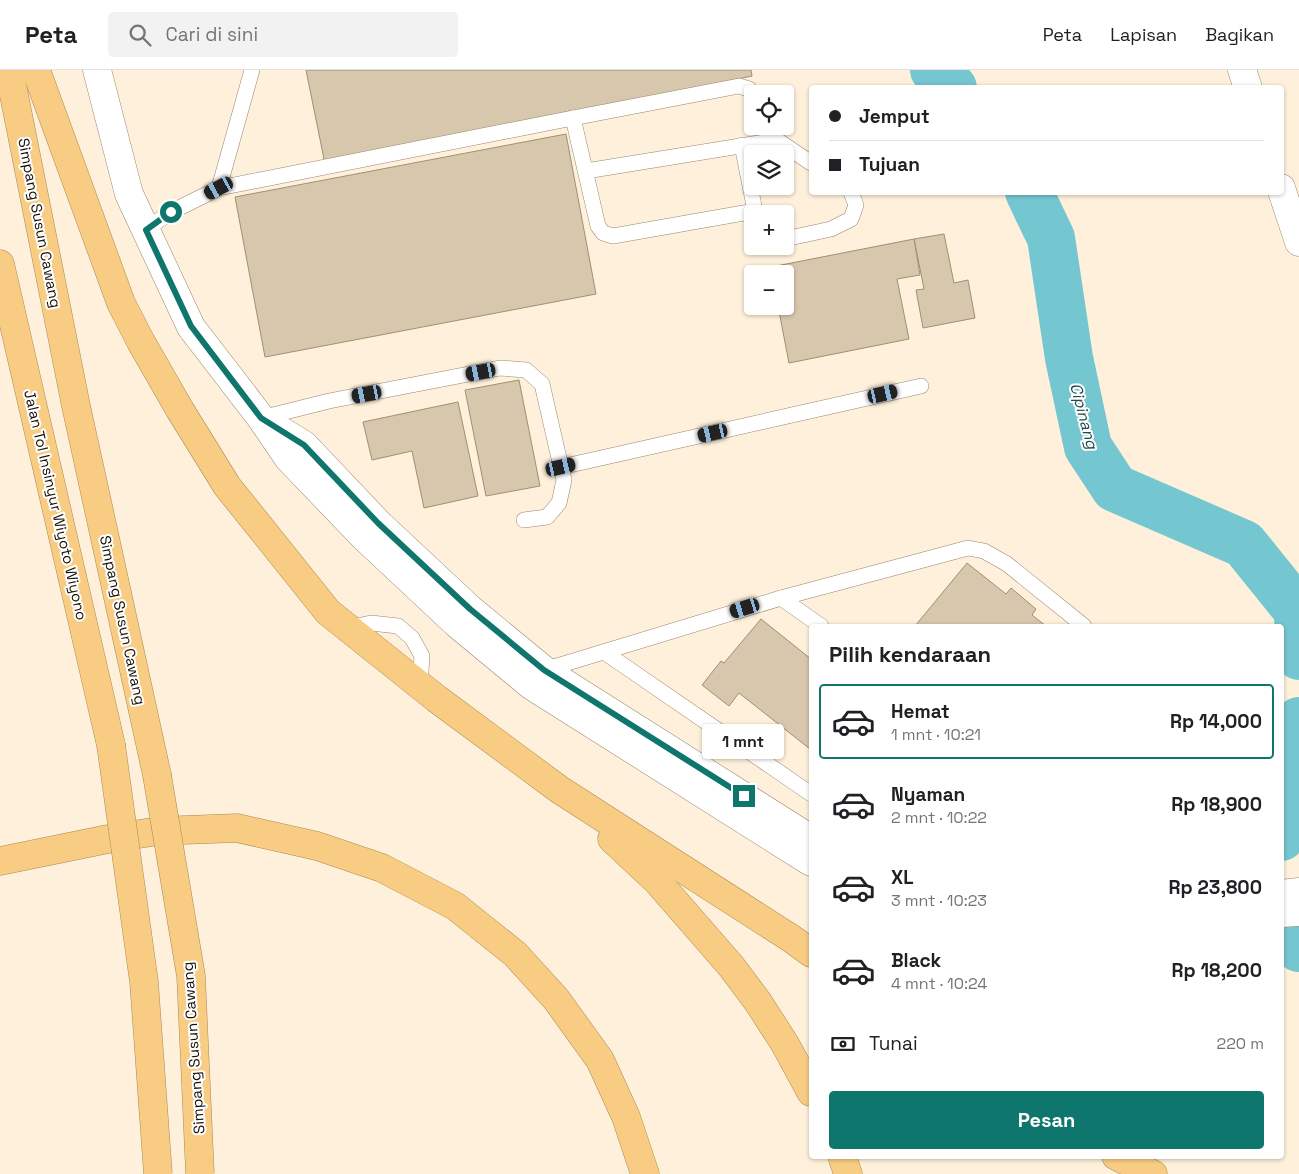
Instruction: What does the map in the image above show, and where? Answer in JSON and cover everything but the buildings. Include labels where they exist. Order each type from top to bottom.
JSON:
[{"type":"highway","name":"Simpang Susun Cawang","points":[[10,70],[76,406],[157,775],[191,976],[200,1174]]},
{"type":"highway","points":[[36,70],[121,303],[141,342],[226,486],[328,612],[420,685],[560,790],[792,938],[809,951]]},
{"type":"highway","name":"Jalan Tol Insinyur Wiyoto Wiyono","points":[[0,264],[111,746],[144,982],[158,1174]]},
{"type":"highway","points":[[560,790],[657,881],[731,966],[758,1002],[785,1044],[809,1088]]},
{"type":"highway","points":[[0,861],[158,831],[238,828],[317,846],[382,868],[456,906],[515,954],[556,999],[600,1060],[626,1117],[645,1174]]},
{"type":"highway","points":[[843,1159],[848,1174]]},
{"type":"highway","points":[[1122,1159],[1153,1174]]},
{"type":"street","points":[[97,70],[129,194],[191,326],[261,418],[289,459],[364,537],[457,624],[525,680],[809,861]]},
{"type":"street","points":[[1242,70],[1247,85]]},
{"type":"street","points":[[1283,195],[1299,242]]},
{"type":"street","points":[[261,418],[304,445],[378,523],[470,609],[544,670],[809,838]]},
{"type":"street","points":[[1284,894],[1299,892]]},
{"type":"street","points":[[1284,914],[1299,912]]},
{"type":"lane","points":[[219,188],[252,70]]},
{"type":"lane","points":[[146,230],[171,212],[219,188],[739,86],[744,87]]},
{"type":"lane","points":[[573,118],[598,226],[603,233],[614,236],[744,214]]},
{"type":"lane","points":[[586,172],[742,145],[768,135]]},
{"type":"lane","points":[[776,135],[809,161]]},
{"type":"lane","points":[[742,145],[755,205]]},
{"type":"lane","points":[[794,236],[831,229],[850,219],[856,206],[852,195]]},
{"type":"lane","points":[[261,418],[329,401],[500,368],[526,370],[542,384],[564,480],[560,503],[547,516],[524,520]]},
{"type":"lane","points":[[561,467],[921,386]]},
{"type":"lane","points":[[544,670],[781,598],[968,548],[984,550],[1006,564],[1081,624]]},
{"type":"lane","points":[[781,598],[818,624]]},
{"type":"lane","points":[[604,652],[809,787]]},
{"type":"waterway","name":"Cipinang","points":[[934,70],[950,85]]},
{"type":"waterway","name":"Cipinang","points":[[1030,195],[1051,238],[1069,358],[1088,447],[1115,488],[1244,544],[1298,611],[1299,656]]},
{"type":"waterway","name":"Cipinang","points":[[1284,827],[1290,807],[1299,721]]},
{"type":"waterway","name":"Cipinang","points":[[1284,935],[1299,948]]},
{"type":"route","points":[[171,212],[146,230],[191,326],[261,418],[304,445],[378,523],[470,609],[544,670],[744,796]]}]
